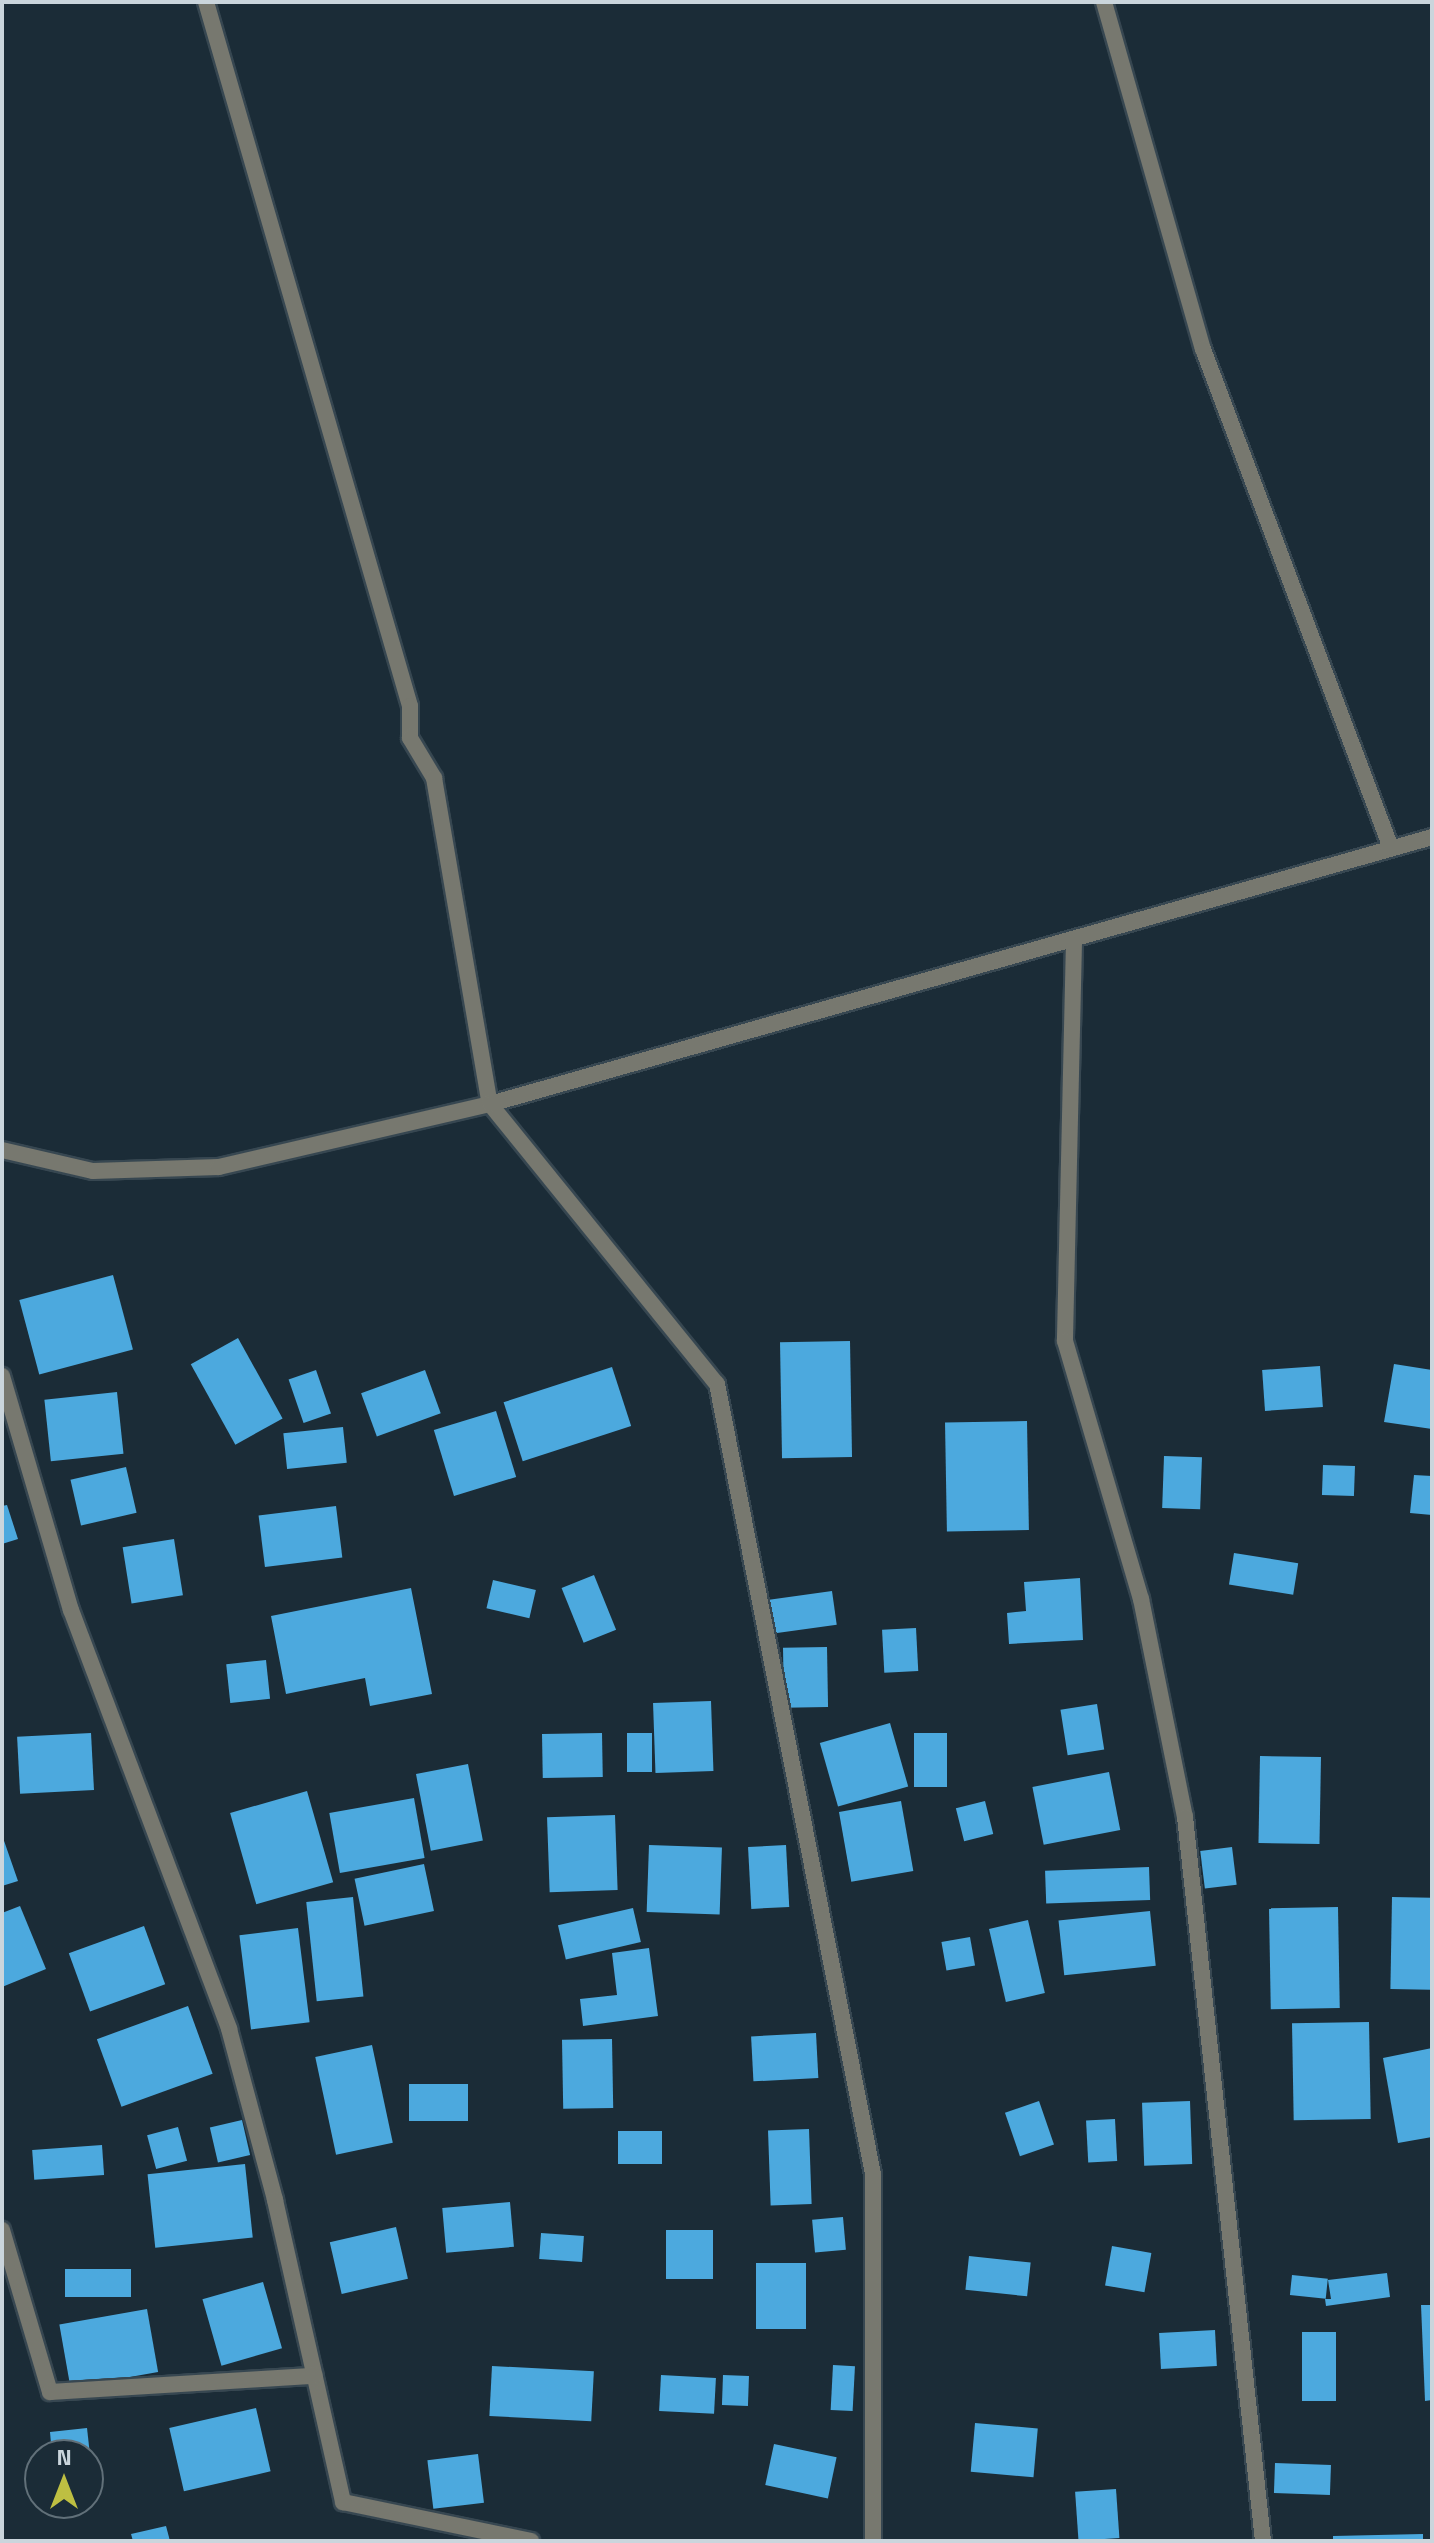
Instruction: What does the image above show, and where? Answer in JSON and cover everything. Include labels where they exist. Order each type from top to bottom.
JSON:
[{"type":"street","points":[[206,2],[410,706],[410,738],[434,778],[490,1104],[717,1384],[873,2174],[873,2541]]},
{"type":"street","points":[[1104,2],[1203,349],[1391,848]]},
{"type":"street","points":[[2,1150],[93,1171],[219,1167],[490,1104],[1074,941],[1432,837]]},
{"type":"street","points":[[1074,941],[1065,1341],[1141,1599],[1185,1817],[1263,2541]]},
{"type":"street","points":[[2,1376],[71,1610],[229,2029],[343,2502],[531,2541]]},
{"type":"street","points":[[2,2230],[50,2392],[315,2376]]},
{"type":"building","points":[[113,1275],[133,1349],[39,1374],[19,1300]]},
{"type":"building","points":[[238,1338],[283,1418],[235,1445],[191,1364]]},
{"type":"building","points":[[850,1341],[852,1457],[782,1458],[780,1342]]},
{"type":"building","points":[[1394,1364],[1432,1370],[1432,1429],[1384,1422]]},
{"type":"building","points":[[1320,1366],[1323,1407],[1265,1411],[1262,1370]]},
{"type":"building","points":[[612,1367],[631,1426],[523,1461],[504,1402]]},
{"type":"building","points":[[316,1370],[331,1413],[304,1423],[289,1379]]},
{"type":"building","points":[[425,1370],[441,1413],[377,1436],[361,1393]]},
{"type":"building","points":[[117,1392],[123,1454],[51,1461],[44,1400]]},
{"type":"building","points":[[496,1411],[516,1477],[454,1496],[434,1430]]},
{"type":"building","points":[[1027,1421],[1029,1530],[947,1531],[945,1422]]},
{"type":"building","points":[[343,1427],[347,1463],[287,1469],[283,1433]]},
{"type":"building","points":[[1164,1456],[1202,1457],[1200,1509],[1162,1508]]},
{"type":"building","points":[[1323,1465],[1355,1466],[1354,1496],[1322,1495]]},
{"type":"building","points":[[126,1467],[137,1513],[81,1526],[70,1480]]},
{"type":"building","points":[[1414,1475],[1432,1476],[1432,1515],[1410,1513]]},
{"type":"building","points":[[7,1505],[18,1539],[2,1544],[2,1506]]},
{"type":"building","points":[[336,1506],[342,1558],[265,1567],[259,1516]]},
{"type":"building","points":[[174,1539],[183,1595],[132,1603],[123,1547]]},
{"type":"building","points":[[1234,1553],[1298,1563],[1293,1595],[1229,1585]]},
{"type":"building","points":[[594,1575],[616,1630],[584,1643],[562,1588]]},
{"type":"building","points":[[1080,1578],[1083,1640],[1009,1644],[1007,1613],[1026,1611],[1024,1582]]},
{"type":"building","points":[[493,1580],[536,1590],[529,1618],[486,1608]]},
{"type":"building","points":[[411,1588],[432,1694],[370,1706],[365,1678],[286,1694],[271,1616]]},
{"type":"building","points":[[832,1591],[837,1625],[764,1635],[760,1601]]},
{"type":"building","points":[[916,1628],[918,1671],[884,1673],[882,1630]]},
{"type":"building","points":[[827,1647],[828,1707],[784,1708],[783,1648]]},
{"type":"building","points":[[266,1660],[270,1699],[230,1703],[226,1664]]},
{"type":"building","points":[[711,1701],[713,1771],[655,1773],[653,1703]]},
{"type":"building","points":[[1097,1704],[1104,1749],[1068,1755],[1060,1710]]},
{"type":"building","points":[[890,1723],[908,1786],[838,1807],[820,1743]]},
{"type":"building","points":[[91,1733],[94,1790],[20,1794],[17,1737]]},
{"type":"building","points":[[602,1733],[603,1777],[543,1778],[542,1734]]},
{"type":"building","points":[[627,1733],[652,1733],[652,1772],[627,1772]]},
{"type":"building","points":[[914,1733],[947,1733],[947,1787],[914,1787]]},
{"type":"building","points":[[1260,1756],[1321,1757],[1319,1844],[1258,1843]]},
{"type":"building","points":[[468,1764],[483,1841],[431,1851],[416,1774]]},
{"type":"building","points":[[1109,1772],[1120,1830],[1044,1845],[1032,1787]]},
{"type":"building","points":[[307,1791],[333,1882],[256,1904],[230,1813]]},
{"type":"building","points":[[414,1798],[425,1858],[340,1873],[329,1813]]},
{"type":"building","points":[[901,1801],[913,1871],[851,1882],[839,1812]]},
{"type":"building","points":[[985,1801],[993,1834],[964,1841],[956,1808]]},
{"type":"building","points":[[615,1815],[618,1890],[550,1892],[547,1817]]},
{"type":"building","points":[[2,1835],[18,1881],[2,1886]]},
{"type":"building","points":[[649,1845],[722,1848],[720,1915],[647,1912]]},
{"type":"building","points":[[786,1845],[789,1907],[751,1909],[748,1847]]},
{"type":"building","points":[[1232,1847],[1237,1885],[1205,1889],[1200,1851]]},
{"type":"building","points":[[424,1864],[434,1911],[365,1926],[355,1879]]},
{"type":"building","points":[[1149,1867],[1150,1900],[1046,1904],[1045,1871]]},
{"type":"building","points":[[353,1897],[363,1996],[317,2001],[306,1902]]},
{"type":"building","points":[[1392,1897],[1432,1898],[1430,1990],[1390,1989]]},
{"type":"building","points":[[20,1906],[46,1969],[2,1987],[2,1913]]},
{"type":"building","points":[[1338,1907],[1340,2008],[1271,2009],[1269,1908]]},
{"type":"building","points":[[633,1908],[641,1942],[566,1959],[558,1925]]},
{"type":"building","points":[[1150,1911],[1156,1966],[1064,1975],[1059,1921]]},
{"type":"building","points":[[1028,1920],[1045,1993],[1006,2002],[989,1929]]},
{"type":"building","points":[[144,1926],[165,1984],[90,2012],[69,1953]]},
{"type":"building","points":[[298,1928],[310,2022],[251,2029],[239,1935]]},
{"type":"building","points":[[970,1937],[975,1966],[946,1971],[941,1942]]},
{"type":"building","points":[[649,1948],[658,2016],[583,2026],[580,1999],[617,1995],[612,1953]]},
{"type":"building","points":[[188,2006],[213,2074],[121,2107],[97,2039]]},
{"type":"building","points":[[1369,2022],[1371,2119],[1294,2120],[1292,2023]]},
{"type":"building","points":[[816,2033],[818,2078],[753,2081],[751,2036]]},
{"type":"building","points":[[612,2039],[613,2108],[563,2109],[562,2040]]},
{"type":"building","points":[[372,2045],[393,2143],[336,2155],[315,2057]]},
{"type":"building","points":[[1432,2048],[1432,2137],[1398,2143],[1383,2058]]},
{"type":"building","points":[[409,2084],[468,2084],[468,2121],[409,2121]]},
{"type":"building","points":[[1039,2101],[1054,2144],[1020,2156],[1005,2113]]},
{"type":"building","points":[[1190,2101],[1192,2164],[1144,2166],[1142,2103]]},
{"type":"building","points":[[1115,2119],[1117,2161],[1088,2162],[1086,2121]]},
{"type":"building","points":[[242,2120],[250,2155],[218,2163],[210,2127]]},
{"type":"building","points":[[178,2127],[187,2161],[156,2169],[147,2135]]},
{"type":"building","points":[[809,2129],[812,2204],[771,2205],[768,2130]]},
{"type":"building","points":[[618,2131],[662,2131],[662,2164],[618,2164]]},
{"type":"building","points":[[102,2145],[104,2175],[34,2180],[32,2150]]},
{"type":"building","points":[[245,2164],[253,2238],[155,2248],[148,2174]]},
{"type":"building","points":[[510,2202],[514,2247],[446,2253],[442,2208]]},
{"type":"building","points":[[843,2217],[846,2250],[815,2253],[812,2220]]},
{"type":"building","points":[[396,2227],[408,2279],[342,2294],[330,2242]]},
{"type":"building","points":[[666,2230],[713,2230],[713,2279],[666,2279]]},
{"type":"building","points":[[541,2233],[584,2236],[582,2262],[539,2259]]},
{"type":"building","points":[[1112,2246],[1151,2253],[1144,2292],[1105,2285]]},
{"type":"building","points":[[969,2256],[1031,2262],[1027,2296],[965,2290]]},
{"type":"building","points":[[756,2263],[806,2263],[806,2329],[756,2329]]},
{"type":"building","points":[[65,2269],[131,2269],[131,2297],[65,2297]]},
{"type":"building","points":[[1387,2273],[1390,2297],[1326,2306],[1325,2299],[1331,2299],[1328,2280]]},
{"type":"building","points":[[1292,2275],[1328,2279],[1326,2299],[1290,2295]]},
{"type":"building","points":[[263,2282],[282,2348],[221,2366],[202,2299]]},
{"type":"building","points":[[1421,2305],[1432,2305],[1432,2400],[1425,2401]]},
{"type":"building","points":[[147,2309],[158,2372],[70,2387],[59,2324]]},
{"type":"building","points":[[1215,2330],[1217,2366],[1161,2369],[1159,2333]]},
{"type":"building","points":[[1302,2332],[1336,2332],[1336,2401],[1302,2401]]},
{"type":"building","points":[[833,2365],[855,2366],[853,2411],[831,2410]]},
{"type":"building","points":[[492,2366],[594,2371],[591,2421],[489,2416]]},
{"type":"building","points":[[661,2375],[716,2378],[714,2414],[659,2411]]},
{"type":"building","points":[[723,2375],[749,2376],[748,2406],[722,2405]]},
{"type":"building","points":[[256,2408],[271,2471],[184,2491],[169,2428]]},
{"type":"building","points":[[975,2423],[1038,2428],[1033,2477],[971,2472]]},
{"type":"building","points":[[87,2428],[88,2439],[51,2439],[50,2432]]},
{"type":"building","points":[[774,2444],[837,2457],[828,2498],[765,2485]]},
{"type":"building","points":[[478,2454],[484,2503],[433,2509],[427,2460]]},
{"type":"building","points":[[1275,2463],[1331,2465],[1330,2495],[1274,2493]]},
{"type":"building","points":[[1116,2489],[1119,2538],[1079,2541],[1075,2492]]},
{"type":"building","points":[[166,2526],[170,2541],[133,2541],[131,2534]]},
{"type":"building","points":[[1423,2534],[1423,2541],[1333,2541],[1333,2536]]}]
